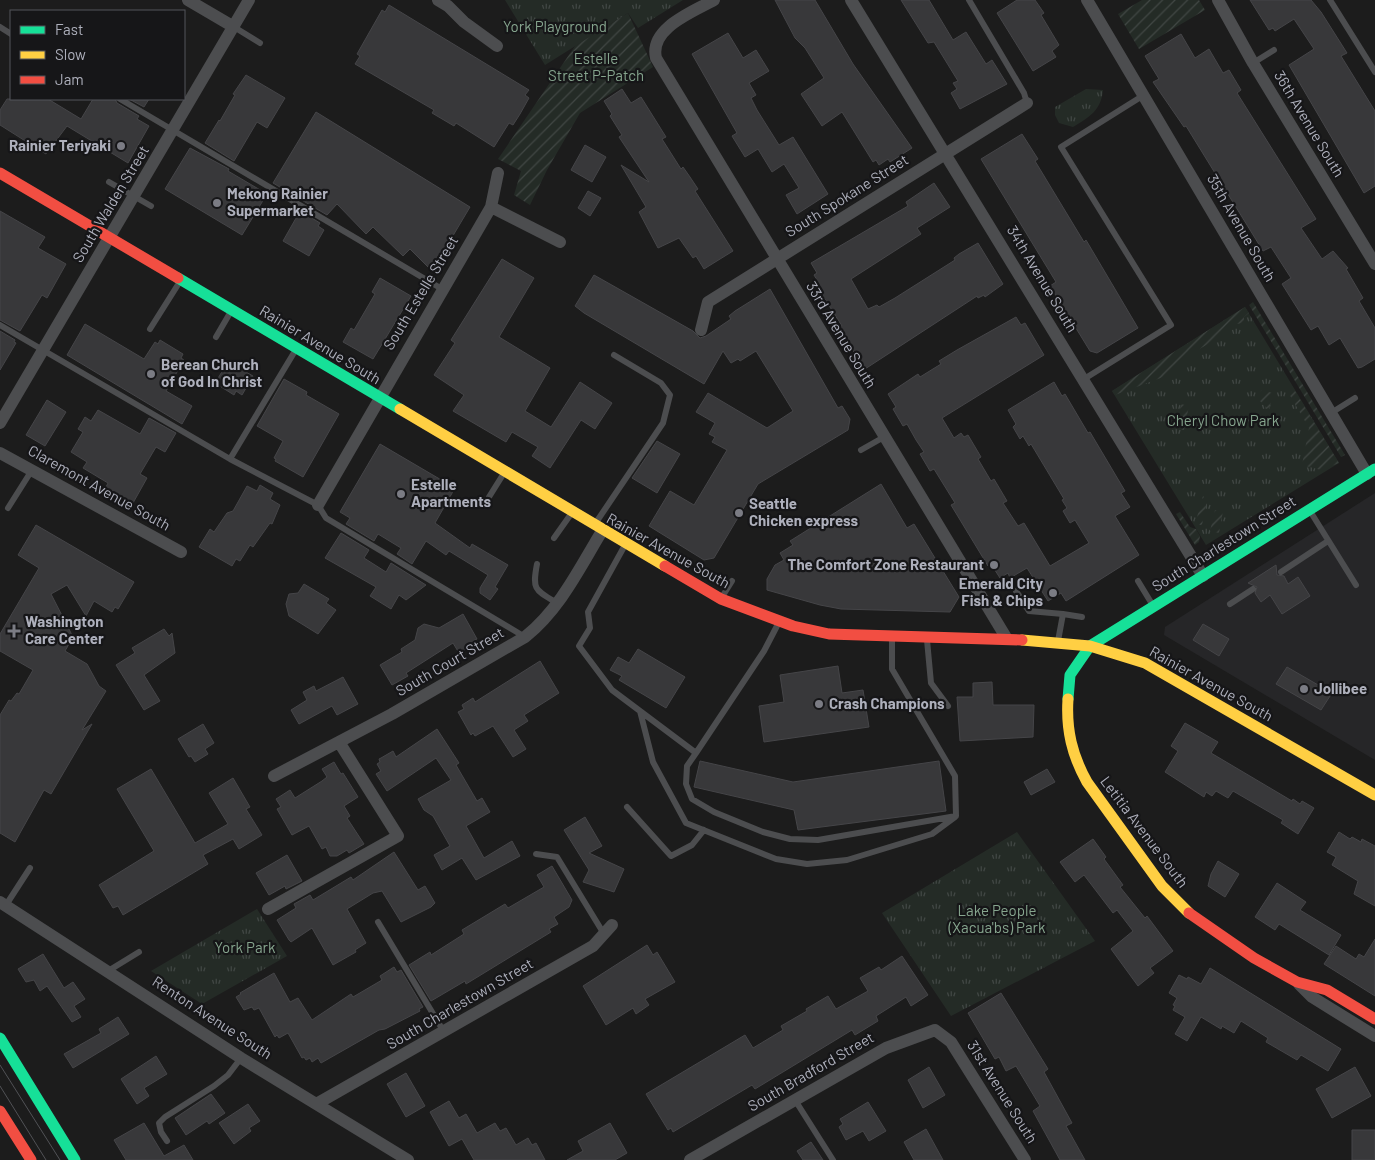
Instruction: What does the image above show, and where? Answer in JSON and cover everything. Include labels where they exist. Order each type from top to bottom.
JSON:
[{"type":"main road","name":"Rainier Avenue South","points":[[0,173],[572,513],[721,599],[779,621],[829,634],[1007,639],[1090,646],[1145,663],[1178,680],[1375,796]]},
{"type":"main road","name":"South Charlestown Street","points":[[1090,646],[1154,608],[1371,471]]},
{"type":"main road","name":"Letitia Avenue South","points":[[1090,646],[1070,675],[1067,719],[1070,744],[1086,782],[1162,886],[1186,911],[1254,958],[1297,982],[1327,990],[1375,1019]]},
{"type":"main road","points":[[0,1038],[75,1160]]},
{"type":"main road","points":[[0,1110],[31,1160]]},
{"type":"street","points":[[188,0],[234,27]]},
{"type":"street","name":"South Walden Street","points":[[0,424],[249,0]]},
{"type":"street","points":[[438,0],[448,6],[464,22],[496,46]]},
{"type":"street","name":"33rd Avenue South","points":[[714,0],[670,26],[661,34],[655,44],[656,58],[1007,639]]},
{"type":"street","name":"34th Avenue South","points":[[851,0],[1203,576]]},
{"type":"street","name":"35th Avenue South","points":[[1087,0],[1331,413],[1371,471]]},
{"type":"street","name":"36th Avenue South","points":[[1218,0],[1253,63],[1375,264]]},
{"type":"street","name":"South Spokane Street","points":[[701,330],[708,302],[1027,102]]},
{"type":"street","name":"South Estelle Street","points":[[318,505],[378,397],[491,207],[498,173]]},
{"type":"street","points":[[491,207],[560,242]]},
{"type":"street","name":"Claremont Avenue South","points":[[0,453],[181,552]]},
{"type":"street","name":"South Court Street","points":[[274,776],[340,742],[525,637],[539,626],[558,604],[598,528]]},
{"type":"street","points":[[268,909],[398,836],[340,742]]},
{"type":"street","name":"Renton Avenue South","points":[[3,903],[241,1058],[408,1160]]},
{"type":"street","name":"South Charlestown Street","points":[[318,1104],[593,946],[608,929]]},
{"type":"street","name":"Letitia Avenue South","points":[[1297,982],[1312,997],[1375,1036]]},
{"type":"street","name":"South Bradford Street","points":[[690,1160],[894,1045],[935,1030],[951,1042]]},
{"type":"street","name":"31st Avenue South","points":[[951,1042],[1024,1160]]},
{"type":"lane","points":[[969,0],[1024,93],[1027,102]]},
{"type":"lane","points":[[1330,0],[1375,72]]},
{"type":"lane","points":[[234,27],[260,43]]},
{"type":"lane","points":[[1253,63],[1274,50]]},
{"type":"lane","points":[[1084,379],[1171,325],[1061,147],[1144,95]]},
{"type":"lane","points":[[122,100],[442,289]]},
{"type":"lane","points":[[110,182],[151,206]]},
{"type":"lane","points":[[150,329],[181,280]]},
{"type":"lane","points":[[216,337],[232,310]]},
{"type":"lane","points":[[0,325],[230,459],[318,505],[326,518],[525,637]]},
{"type":"lane","points":[[230,459],[297,349]]},
{"type":"lane","points":[[598,528],[662,423],[670,395],[661,383],[614,355]]},
{"type":"lane","points":[[1331,413],[1355,398]]},
{"type":"lane","points":[[861,450],[884,437]]},
{"type":"lane","points":[[8,508],[32,470]]},
{"type":"lane","points":[[489,497],[504,472]]},
{"type":"lane","points":[[1310,510],[1356,585]]},
{"type":"lane","points":[[554,538],[572,513]]},
{"type":"lane","points":[[1280,572],[1328,541]]},
{"type":"lane","points":[[625,544],[588,612],[590,628],[579,646],[612,690],[696,753]]},
{"type":"lane","points":[[537,564],[534,583],[538,592],[558,604]]},
{"type":"lane","points":[[721,599],[732,581]]},
{"type":"lane","points":[[1138,581],[1154,608]]},
{"type":"lane","points":[[1230,604],[1253,589]]},
{"type":"lane","points":[[1016,591],[1029,611],[1082,616]]},
{"type":"lane","points":[[1058,642],[1063,614]]},
{"type":"lane","points":[[779,621],[764,650],[687,766],[686,784],[692,799],[731,818],[790,839],[818,840],[956,816]]},
{"type":"lane","points":[[892,636],[892,670],[955,776],[956,816]]},
{"type":"lane","points":[[927,636],[931,683],[948,706]]},
{"type":"lane","points":[[640,711],[653,762],[686,823],[776,859],[807,864],[847,860],[932,834],[956,816]]},
{"type":"lane","points":[[627,807],[671,856],[692,846],[704,830]]},
{"type":"lane","points":[[536,854],[557,857],[608,929]]},
{"type":"lane","points":[[3,903],[30,868]]},
{"type":"lane","points":[[378,922],[444,1032]]},
{"type":"lane","points":[[108,971],[139,952]]},
{"type":"lane","points":[[167,1141],[161,1132],[159,1123],[165,1117],[221,1081],[241,1058]]},
{"type":"lane","points":[[795,1100],[833,1160]]},
{"type":"shaded area","points":[[1375,493],[1375,760],[1164,635],[1165,627]]},
{"type":"green space","name":"York Playground","points":[[505,0],[683,0],[638,28],[628,13],[545,65]]},
{"type":"green space","points":[[1142,0],[1199,0],[1205,10],[1139,49],[1118,14]]},
{"type":"green space","name":"Estelle Street P-Patch","points":[[628,13],[653,67],[580,113],[547,170],[530,205],[514,195],[521,171],[498,159],[575,46]]},
{"type":"green space","points":[[1086,89],[1103,90],[1097,108],[1073,127],[1059,123],[1055,115],[1055,107]]},
{"type":"green space","points":[[1253,302],[1345,455],[1341,457],[1249,305]]},
{"type":"green space","name":"Cheryl Chow Park","points":[[1245,307],[1339,463],[1206,545],[1112,391]]},
{"type":"green space","points":[[1245,307],[1249,313],[1244,317],[1244,323],[1236,324],[1222,336],[1189,355],[1166,376],[1115,395],[1112,391]]},
{"type":"green space","points":[[1292,386],[1339,463],[1321,470],[1302,465],[1309,428],[1288,392]]},
{"type":"green space","points":[[1261,390],[1273,393],[1269,410],[1259,400]]},
{"type":"green space","points":[[1181,404],[1189,406],[1184,430],[1176,429]]},
{"type":"green space","points":[[1203,496],[1207,501],[1202,525],[1195,524]]},
{"type":"green space","points":[[1215,510],[1223,511],[1219,533],[1210,531]]},
{"type":"green space","points":[[1180,512],[1190,527],[1196,529],[1200,536],[1199,542],[1195,545],[1176,514]]},
{"type":"green space","name":"Lake People (Xacua'bs) Park","points":[[1017,832],[1095,941],[951,1016],[882,913]]},
{"type":"green space","name":"York Park","points":[[257,909],[287,956],[202,1004],[151,971]]},
{"type":"building","points":[[775,0],[815,0],[853,64],[912,148],[890,162],[888,159],[879,165],[876,160],[873,162],[842,112],[822,126],[801,94],[824,78],[805,48],[795,38]]},
{"type":"building","points":[[901,0],[929,0],[953,40],[966,32],[986,64],[992,60],[1007,84],[960,109],[951,93],[957,89],[953,83],[958,81],[934,42],[928,43]]},
{"type":"building","points":[[1017,0],[1035,0],[1044,13],[1041,15],[1059,45],[1052,51],[1056,57],[1033,71],[997,13]]},
{"type":"building","points":[[1250,0],[1311,0],[1321,12],[1347,53],[1341,56],[1375,111],[1375,186],[1364,193],[1289,65],[1314,49],[1294,19],[1275,31],[1273,28],[1269,30]]},
{"type":"building","points":[[389,5],[529,90],[525,95],[529,98],[520,114],[513,125],[509,123],[494,147],[456,123],[454,126],[432,113],[434,110],[355,64],[360,56],[357,54],[382,10],[385,12]]},
{"type":"building","points":[[728,33],[743,58],[756,50],[769,71],[749,83],[756,95],[751,98],[757,110],[779,145],[793,137],[828,194],[797,214],[786,195],[799,188],[784,164],[772,172],[758,149],[745,157],[732,136],[737,133],[692,54]]},
{"type":"building","points":[[1181,34],[1195,58],[1209,49],[1223,73],[1229,70],[1241,90],[1237,93],[1316,219],[1301,228],[1322,259],[1333,251],[1348,268],[1346,269],[1363,298],[1359,301],[1375,328],[1375,359],[1362,367],[1358,368],[1340,338],[1329,345],[1318,326],[1311,330],[1282,284],[1291,278],[1271,247],[1263,251],[1186,126],[1184,127],[1153,82],[1159,79],[1145,56]]},
{"type":"building","points":[[246,75],[285,98],[267,128],[257,122],[234,161],[205,143]]},
{"type":"building","points":[[622,89],[631,103],[641,97],[666,137],[662,139],[681,169],[683,167],[698,189],[695,191],[733,251],[704,269],[696,256],[693,258],[679,238],[658,248],[639,212],[646,207],[621,165],[649,182],[619,137],[622,135],[610,116],[612,114],[604,101]]},
{"type":"building","points":[[7,99],[50,100],[81,119],[92,100],[116,100],[117,103],[139,116],[137,119],[149,126],[128,163],[67,126],[46,154],[0,125],[0,110]]},
{"type":"building","points":[[131,100],[148,100],[144,107]]},
{"type":"building","points":[[316,112],[470,207],[432,271],[410,249],[403,256],[373,227],[366,234],[337,204],[327,215],[273,183]]},
{"type":"building","points":[[1022,134],[1038,159],[1035,161],[1084,242],[1086,240],[1138,328],[1097,353],[1090,351],[1050,286],[1056,282],[981,159]]},
{"type":"building","points":[[585,145],[606,157],[592,182],[571,170]]},
{"type":"building","points":[[190,148],[229,169],[228,171],[267,194],[242,235],[165,189]]},
{"type":"building","points":[[934,183],[950,207],[917,228],[921,234],[851,279],[868,309],[877,305],[879,307],[895,298],[978,243],[1003,284],[985,297],[984,295],[978,298],[977,296],[865,369],[844,337],[839,328],[842,326],[814,282],[817,280],[814,275],[817,273],[811,263],[908,206],[906,202]]},
{"type":"building","points":[[588,191],[601,198],[590,216],[578,208]]},
{"type":"building","points":[[0,211],[45,237],[38,248],[66,264],[47,298],[42,295],[20,331],[0,320]]},
{"type":"building","points":[[300,211],[320,223],[318,226],[324,230],[309,256],[283,241]]},
{"type":"building","points":[[502,259],[534,278],[499,337],[550,368],[525,411],[551,427],[580,382],[612,403],[595,429],[581,420],[550,468],[532,456],[538,447],[512,432],[506,442],[453,411],[464,395],[434,375],[455,343],[451,340]]},
{"type":"building","points":[[594,275],[693,331],[700,338],[731,319],[729,316],[735,311],[770,289],[838,408],[842,406],[850,419],[848,430],[758,484],[714,558],[704,560],[649,526],[670,491],[694,505],[727,450],[712,442],[715,437],[709,434],[715,423],[696,412],[708,393],[767,428],[793,411],[756,351],[740,361],[738,359],[731,363],[723,351],[704,384],[584,313],[575,306]]},
{"type":"building","points":[[380,278],[411,296],[373,359],[343,342],[351,328],[354,330],[375,294],[372,292]]},
{"type":"building","points":[[1016,317],[1021,325],[1025,323],[1044,355],[942,418],[954,438],[961,433],[964,437],[968,435],[981,457],[978,459],[991,481],[994,479],[1007,501],[1003,503],[1018,526],[1024,523],[1050,566],[1089,543],[1075,520],[1070,523],[1063,511],[1067,508],[1062,500],[1064,499],[1031,444],[1029,446],[1023,436],[1020,439],[1013,427],[1016,424],[1008,410],[1054,382],[1062,396],[1065,394],[1125,491],[1121,493],[1130,507],[1115,516],[1139,555],[1066,601],[1061,593],[1048,601],[1027,568],[1010,578],[1008,573],[1000,578],[991,564],[988,566],[951,505],[955,503],[934,469],[930,471],[920,454],[924,452],[907,424],[903,426],[893,409],[896,407],[888,394],[918,374],[920,377],[941,364],[939,361],[957,350]]},
{"type":"building","points":[[85,324],[144,359],[155,342],[158,344],[160,340],[183,354],[181,358],[184,360],[166,391],[192,406],[182,424],[67,355]]},
{"type":"building","points":[[0,331],[15,340],[14,342],[16,343],[0,370]]},
{"type":"building","points":[[228,362],[253,376],[242,395],[236,391],[234,395],[215,383]]},
{"type":"building","points":[[284,379],[307,392],[306,395],[339,414],[303,477],[275,461],[276,459],[274,458],[283,441],[257,426]]},
{"type":"building","points":[[47,400],[66,412],[45,446],[26,435]]},
{"type":"building","points":[[98,410],[140,434],[149,418],[176,433],[165,452],[156,447],[140,474],[147,478],[133,503],[106,487],[108,483],[83,468],[87,462],[71,452],[83,432],[78,429],[85,417],[91,421]]},
{"type":"building","points":[[657,441],[680,454],[657,493],[632,478]]},
{"type":"building","points":[[380,444],[455,488],[435,523],[470,548],[472,544],[508,565],[495,587],[498,589],[490,600],[480,593],[480,588],[488,575],[449,551],[446,555],[426,541],[412,564],[397,554],[401,548],[378,534],[374,541],[346,524],[350,518],[340,512]]},
{"type":"building","points":[[881,484],[907,528],[914,524],[959,597],[950,612],[841,609],[767,590],[767,579],[775,565],[784,560],[780,553],[793,545],[790,541]]},
{"type":"building","points":[[260,485],[273,493],[270,499],[280,505],[272,524],[270,523],[253,547],[250,545],[240,561],[236,559],[232,566],[199,547],[210,529],[214,532],[227,513],[233,511],[247,486],[257,491]]},
{"type":"building","points":[[36,525],[134,582],[118,609],[115,607],[112,612],[94,601],[86,616],[67,585],[51,594],[73,637],[65,651],[87,664],[99,686],[106,691],[82,730],[92,724],[51,794],[44,790],[15,842],[0,833],[0,715],[9,700],[11,701],[17,693],[19,694],[33,670],[0,651],[0,634],[39,568],[18,555]]},
{"type":"building","points":[[341,533],[369,550],[364,558],[386,572],[391,563],[426,585],[406,600],[399,595],[391,609],[370,596],[376,587],[325,558]]},
{"type":"building","points":[[1276,565],[1277,575],[1284,576],[1288,584],[1298,577],[1310,596],[1282,614],[1270,595],[1261,602],[1255,593],[1257,587],[1248,583]]},
{"type":"building","points":[[304,584],[329,599],[326,603],[336,610],[318,634],[289,616],[286,604],[289,594],[298,593]]},
{"type":"building","points":[[463,614],[477,639],[473,641],[475,644],[459,653],[453,643],[406,673],[408,676],[392,685],[380,665],[402,652],[401,649],[415,640],[418,628],[424,624],[439,628]]},
{"type":"building","points":[[1203,624],[1229,639],[1219,656],[1193,640]]},
{"type":"building","points":[[164,629],[169,636],[172,633],[175,653],[144,675],[160,701],[144,710],[116,665],[135,653],[132,648]]},
{"type":"building","points":[[638,649],[685,677],[666,708],[619,680],[622,676],[610,670],[618,657],[629,663]]},
{"type":"building","points":[[540,661],[559,693],[524,715],[528,721],[514,730],[526,749],[513,757],[493,726],[475,736],[473,733],[471,735],[458,712],[464,709],[462,705],[473,698],[475,702]]},
{"type":"building","name":"Crash Champions","points":[[838,666],[842,693],[863,690],[869,727],[764,742],[759,706],[784,702],[780,675]]},
{"type":"building","name":"Jollibee","points":[[1287,667],[1332,693],[1321,710],[1276,684]]},
{"type":"building","points":[[343,677],[358,704],[337,715],[332,706],[299,724],[291,710],[307,700],[303,692],[314,686],[316,691]]},
{"type":"building","points":[[992,682],[993,705],[1034,705],[1033,737],[960,741],[957,697],[973,697],[973,683]]},
{"type":"building","points":[[1185,723],[1218,742],[1211,753],[1292,801],[1293,799],[1300,804],[1302,801],[1314,808],[1298,834],[1281,823],[1283,820],[1233,791],[1228,798],[1216,791],[1212,796],[1206,792],[1204,797],[1165,772],[1178,751],[1171,746]]},
{"type":"building","points":[[203,724],[214,743],[205,749],[208,754],[195,762],[191,756],[189,757],[178,739]]},
{"type":"building","points":[[437,729],[459,763],[456,765],[477,801],[482,798],[490,812],[466,826],[484,858],[512,841],[520,856],[476,880],[462,858],[442,870],[434,855],[450,846],[433,816],[424,810],[418,799],[451,780],[436,758],[387,791],[376,774],[381,771],[377,764],[380,762],[379,759],[393,751],[396,757]]},
{"type":"building","points":[[700,761],[793,782],[939,761],[946,811],[798,830],[794,810],[694,787]]},
{"type":"building","points":[[334,762],[358,797],[344,806],[350,816],[347,818],[364,844],[349,853],[347,850],[337,856],[330,856],[326,847],[322,849],[309,826],[292,835],[277,809],[281,807],[276,799],[290,790],[295,798],[322,781],[327,777],[322,769]]},
{"type":"building","points":[[151,769],[195,843],[228,824],[209,793],[233,778],[250,807],[246,809],[262,835],[239,849],[233,839],[203,855],[208,864],[123,915],[118,906],[113,908],[99,885],[154,851],[117,789]]},
{"type":"building","points":[[1047,769],[1055,782],[1031,795],[1024,782]]},
{"type":"building","points":[[585,817],[602,846],[589,853],[624,869],[614,892],[583,882],[589,870],[564,830]]},
{"type":"building","points":[[1339,832],[1350,839],[1352,837],[1361,842],[1362,839],[1375,846],[1375,906],[1354,894],[1358,881],[1332,865],[1336,857],[1327,852]]},
{"type":"building","points":[[1093,839],[1106,857],[1104,859],[1123,885],[1120,887],[1145,918],[1147,916],[1173,951],[1150,968],[1154,973],[1138,986],[1111,949],[1133,931],[1117,910],[1113,913],[1084,875],[1075,882],[1060,862]]},
{"type":"building","points":[[394,852],[418,890],[425,886],[435,903],[431,907],[401,922],[382,891],[373,893],[347,909],[366,943],[355,950],[356,952],[333,965],[312,928],[291,942],[289,940],[277,920],[296,908],[294,904],[310,895],[313,900],[351,877],[353,880]]},
{"type":"building","points":[[287,855],[302,881],[286,889],[285,886],[269,895],[256,873]]},
{"type":"building","points":[[1218,861],[1239,874],[1225,897],[1208,886],[1211,874]]},
{"type":"building","points":[[552,866],[572,900],[569,907],[554,917],[558,924],[549,929],[551,932],[466,984],[465,981],[431,1001],[409,965],[430,952],[431,955],[464,934],[462,930],[505,904],[508,908],[544,887],[537,875]]},
{"type":"building","points":[[1277,883],[1306,902],[1300,910],[1341,935],[1329,955],[1279,924],[1275,930],[1255,917]]},
{"type":"building","points":[[1375,939],[1375,996],[1324,964],[1336,946],[1356,959],[1359,954],[1364,957]]},
{"type":"building","points":[[647,945],[653,955],[657,952],[675,982],[645,999],[649,1005],[636,1014],[633,1008],[606,1025],[583,986]]},
{"type":"building","points":[[43,954],[64,988],[73,982],[85,999],[74,1006],[81,1017],[72,1022],[47,986],[40,991],[34,980],[26,982],[18,969]]},
{"type":"building","points":[[902,956],[928,995],[911,1006],[906,997],[876,1016],[878,1021],[855,1035],[852,1030],[755,1089],[752,1085],[673,1132],[671,1128],[668,1130],[646,1094],[745,1035],[753,1048],[783,1030],[781,1026],[828,996],[836,1009],[868,991],[860,978],[879,967],[881,970]]},
{"type":"building","points":[[394,967],[397,972],[401,970],[423,1007],[419,1009],[420,1011],[385,1029],[379,1030],[321,1063],[318,1058],[312,1062],[310,1058],[306,1060],[304,1057],[302,1058],[288,1033],[279,1038],[277,1035],[275,1037],[259,1008],[254,1010],[252,1007],[244,1010],[236,997],[274,973],[290,1002],[298,998],[312,1020],[351,994],[353,997],[382,980],[380,976]]},
{"type":"building","points":[[1210,968],[1341,1049],[1328,1071],[1301,1055],[1297,1060],[1266,1042],[1268,1038],[1241,1021],[1234,1033],[1222,1026],[1221,1029],[1201,1017],[1187,1041],[1175,1034],[1185,1017],[1173,1010],[1175,1006],[1173,1005],[1177,998],[1169,993],[1179,975],[1187,979],[1188,977],[1201,984]]},
{"type":"building","points":[[1001,993],[1048,1069],[1044,1072],[1072,1123],[1066,1126],[1085,1160],[1060,1160],[1033,1111],[1040,1106],[1016,1066],[1006,1071],[999,1057],[995,1059],[968,1013]]},
{"type":"building","points":[[118,1017],[129,1034],[73,1068],[64,1054],[101,1033],[99,1029]]},
{"type":"building","points":[[156,1056],[167,1074],[144,1088],[149,1096],[137,1104],[121,1079]]},
{"type":"building","points":[[929,1067],[945,1095],[923,1108],[908,1080]]},
{"type":"building","points":[[1355,1067],[1371,1096],[1332,1118],[1316,1089]]},
{"type":"building","points":[[406,1073],[425,1106],[406,1117],[387,1084]]},
{"type":"building","points":[[211,1094],[225,1113],[209,1124],[207,1121],[186,1135],[175,1118]]},
{"type":"building","points":[[449,1101],[459,1118],[466,1114],[477,1133],[495,1123],[500,1131],[506,1128],[516,1145],[528,1138],[532,1145],[536,1143],[545,1160],[474,1160],[462,1139],[449,1146],[430,1112]]},
{"type":"building","points":[[868,1102],[886,1131],[869,1141],[863,1131],[846,1140],[839,1127],[843,1124],[840,1119]]},
{"type":"building","points":[[248,1104],[260,1121],[249,1128],[251,1131],[234,1144],[219,1123]]},
{"type":"building","points":[[144,1123],[164,1156],[184,1145],[193,1160],[126,1160],[114,1140]]},
{"type":"building","points":[[610,1123],[627,1153],[615,1160],[567,1160],[583,1151],[578,1141]]},
{"type":"building","points":[[926,1129],[943,1160],[914,1160],[904,1142]]},
{"type":"building","points":[[1352,1130],[1375,1130],[1375,1160],[1352,1160]]},
{"type":"building","points":[[811,1142],[823,1160],[803,1160],[797,1151]]},
{"type":"tram line","points":[[0,1065],[60,1160]]},
{"type":"tram line","points":[[0,1086],[46,1160]]},
{"type":"traffic: fast","points":[[178,278],[400,409]]},
{"type":"traffic: fast","points":[[1068,699],[1070,675],[1090,646],[1375,469]]},
{"type":"traffic: fast","points":[[0,1038],[75,1160]]},
{"type":"traffic: slow","points":[[400,409],[665,566]]},
{"type":"traffic: slow","points":[[1022,640],[1090,646],[1145,663],[1375,795]]},
{"type":"traffic: slow","points":[[1068,699],[1068,721],[1071,742],[1077,762],[1087,782],[1162,886],[1189,913]]},
{"type":"traffic: jam","points":[[0,173],[178,278]]},
{"type":"traffic: jam","points":[[665,566],[721,599],[793,626],[829,634],[1022,640]]},
{"type":"traffic: jam","points":[[1189,913],[1254,958],[1297,982],[1327,990],[1375,1019]]},
{"type":"traffic: jam","points":[[0,1111],[31,1160]]},
{"type":"place","name":"Rainier Teriyaki","points":[[121,146]]},
{"type":"place","name":"Mekong Rainier Supermarket","points":[[217,203]]},
{"type":"place","name":"Berean Church of God In Christ","points":[[151,374]]},
{"type":"place","name":"Estelle Apartments","points":[[401,494]]},
{"type":"place","name":"Seattle Chicken express","points":[[739,513]]},
{"type":"place","name":"The Comfort Zone Restaurant","points":[[994,565]]},
{"type":"place","name":"Emerald City Fish & Chips","points":[[1053,593]]},
{"type":"place","name":"Washington Care Center","points":[[14,631]]},
{"type":"place","name":"Jollibee","points":[[1304,689]]},
{"type":"place","name":"Crash Champions","points":[[819,704]]}]
